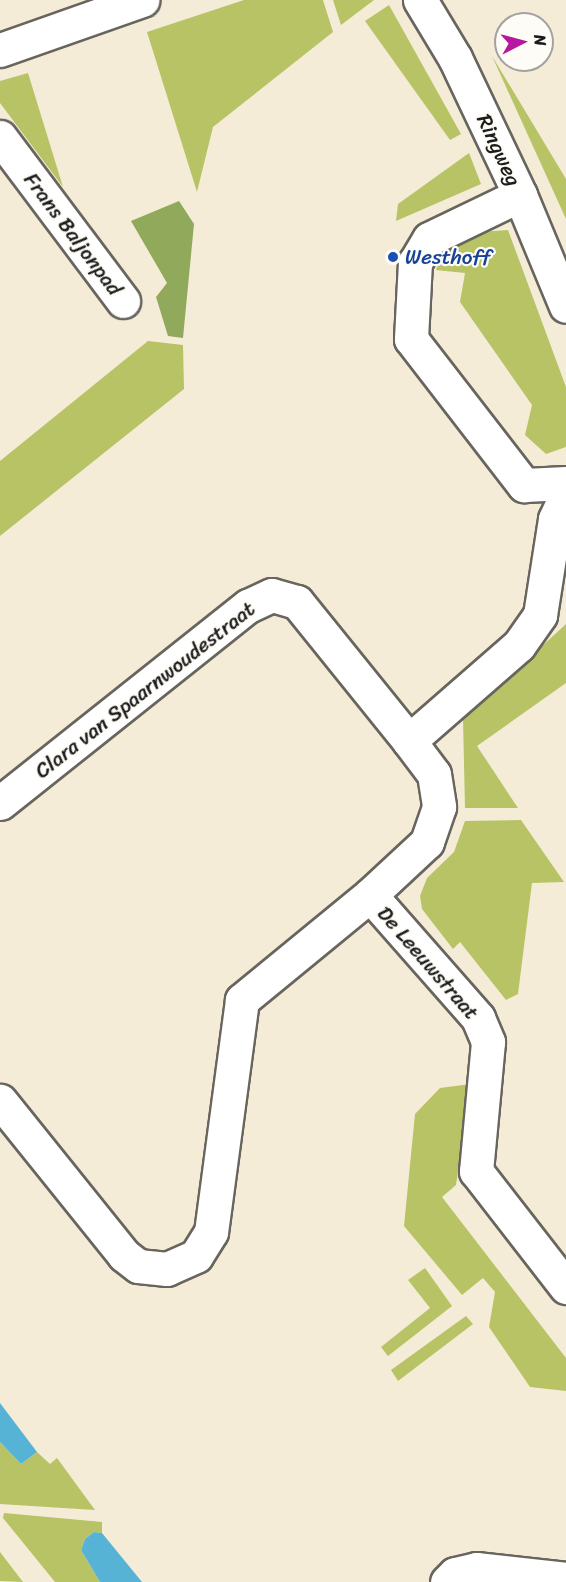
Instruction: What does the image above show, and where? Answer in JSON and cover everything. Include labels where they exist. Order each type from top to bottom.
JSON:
[{"type":"street","points":[[0,50],[142,0]]},
{"type":"street","name":"Ringweg","points":[[420,0],[455,58],[520,195],[566,306]]},
{"type":"street","name":"Frans Baljonpad","points":[[0,137],[123,301]]},
{"type":"street","points":[[520,195],[429,239],[415,262],[411,339],[524,485],[566,483]]},
{"type":"street","points":[[409,741],[519,645],[540,615],[555,519],[566,495]]},
{"type":"street","name":"Clara van Spaarnwoudestraat","points":[[0,803],[248,606],[272,595],[297,602],[435,774],[439,807],[426,842],[369,895],[242,1000],[211,1232],[204,1248],[182,1265],[167,1269],[138,1266],[123,1255],[0,1101]]},
{"type":"street","name":"De Leeuwstraat","points":[[369,895],[478,1018],[488,1042],[488,1063],[476,1172],[566,1287]]},
{"type":"street","points":[[447,1582],[455,1574],[476,1569],[566,1579]]},
{"type":"green space","points":[[244,0],[323,0],[333,32],[213,127],[197,192],[147,32]]},
{"type":"green space","points":[[333,0],[374,0],[341,25]]},
{"type":"green space","points":[[389,5],[461,134],[450,140],[365,21]]},
{"type":"green space","points":[[499,72],[502,72],[566,179],[566,219]]},
{"type":"green space","points":[[28,73],[63,187],[0,103],[0,81]]},
{"type":"green space","points":[[469,153],[481,184],[396,221],[398,204]]},
{"type":"green space","points":[[179,201],[194,224],[183,338],[168,336],[156,297],[167,283],[131,221]]},
{"type":"green space","points":[[508,230],[566,387],[566,447],[546,454],[525,435],[532,405],[460,302],[465,273],[436,270],[441,256],[465,233]]},
{"type":"green space","points":[[148,341],[183,345],[184,389],[0,536],[0,461]]},
{"type":"green space","points":[[566,624],[566,683],[477,746],[518,808],[465,808],[463,719]]},
{"type":"green space","points":[[521,820],[564,882],[532,883],[518,994],[506,1000],[460,942],[453,949],[422,909],[420,896],[427,878],[454,852],[465,821]]},
{"type":"green space","points":[[471,1084],[456,1185],[442,1197],[566,1358],[566,1391],[530,1387],[489,1327],[495,1292],[483,1278],[462,1295],[404,1226],[415,1114],[440,1088]]},
{"type":"green space","points":[[425,1268],[452,1306],[388,1356],[381,1347],[430,1308],[408,1280]]},
{"type":"green space","points":[[466,1316],[473,1324],[398,1381],[391,1370]]},
{"type":"green space","points":[[0,1442],[21,1464],[37,1452],[50,1464],[57,1458],[95,1510],[0,1504]]},
{"type":"green space","points":[[4,1513],[102,1522],[102,1533],[94,1532],[85,1539],[81,1550],[100,1582],[55,1582],[3,1518]]},
{"type":"green space","points":[[0,1552],[23,1582],[0,1581]]},
{"type":"water","points":[[0,1403],[37,1452],[21,1464],[0,1442]]},
{"type":"water","points":[[94,1532],[102,1533],[142,1582],[100,1582],[81,1550],[85,1539]]},
{"type":"place","name":"Westhoff","points":[[393,257]]}]
